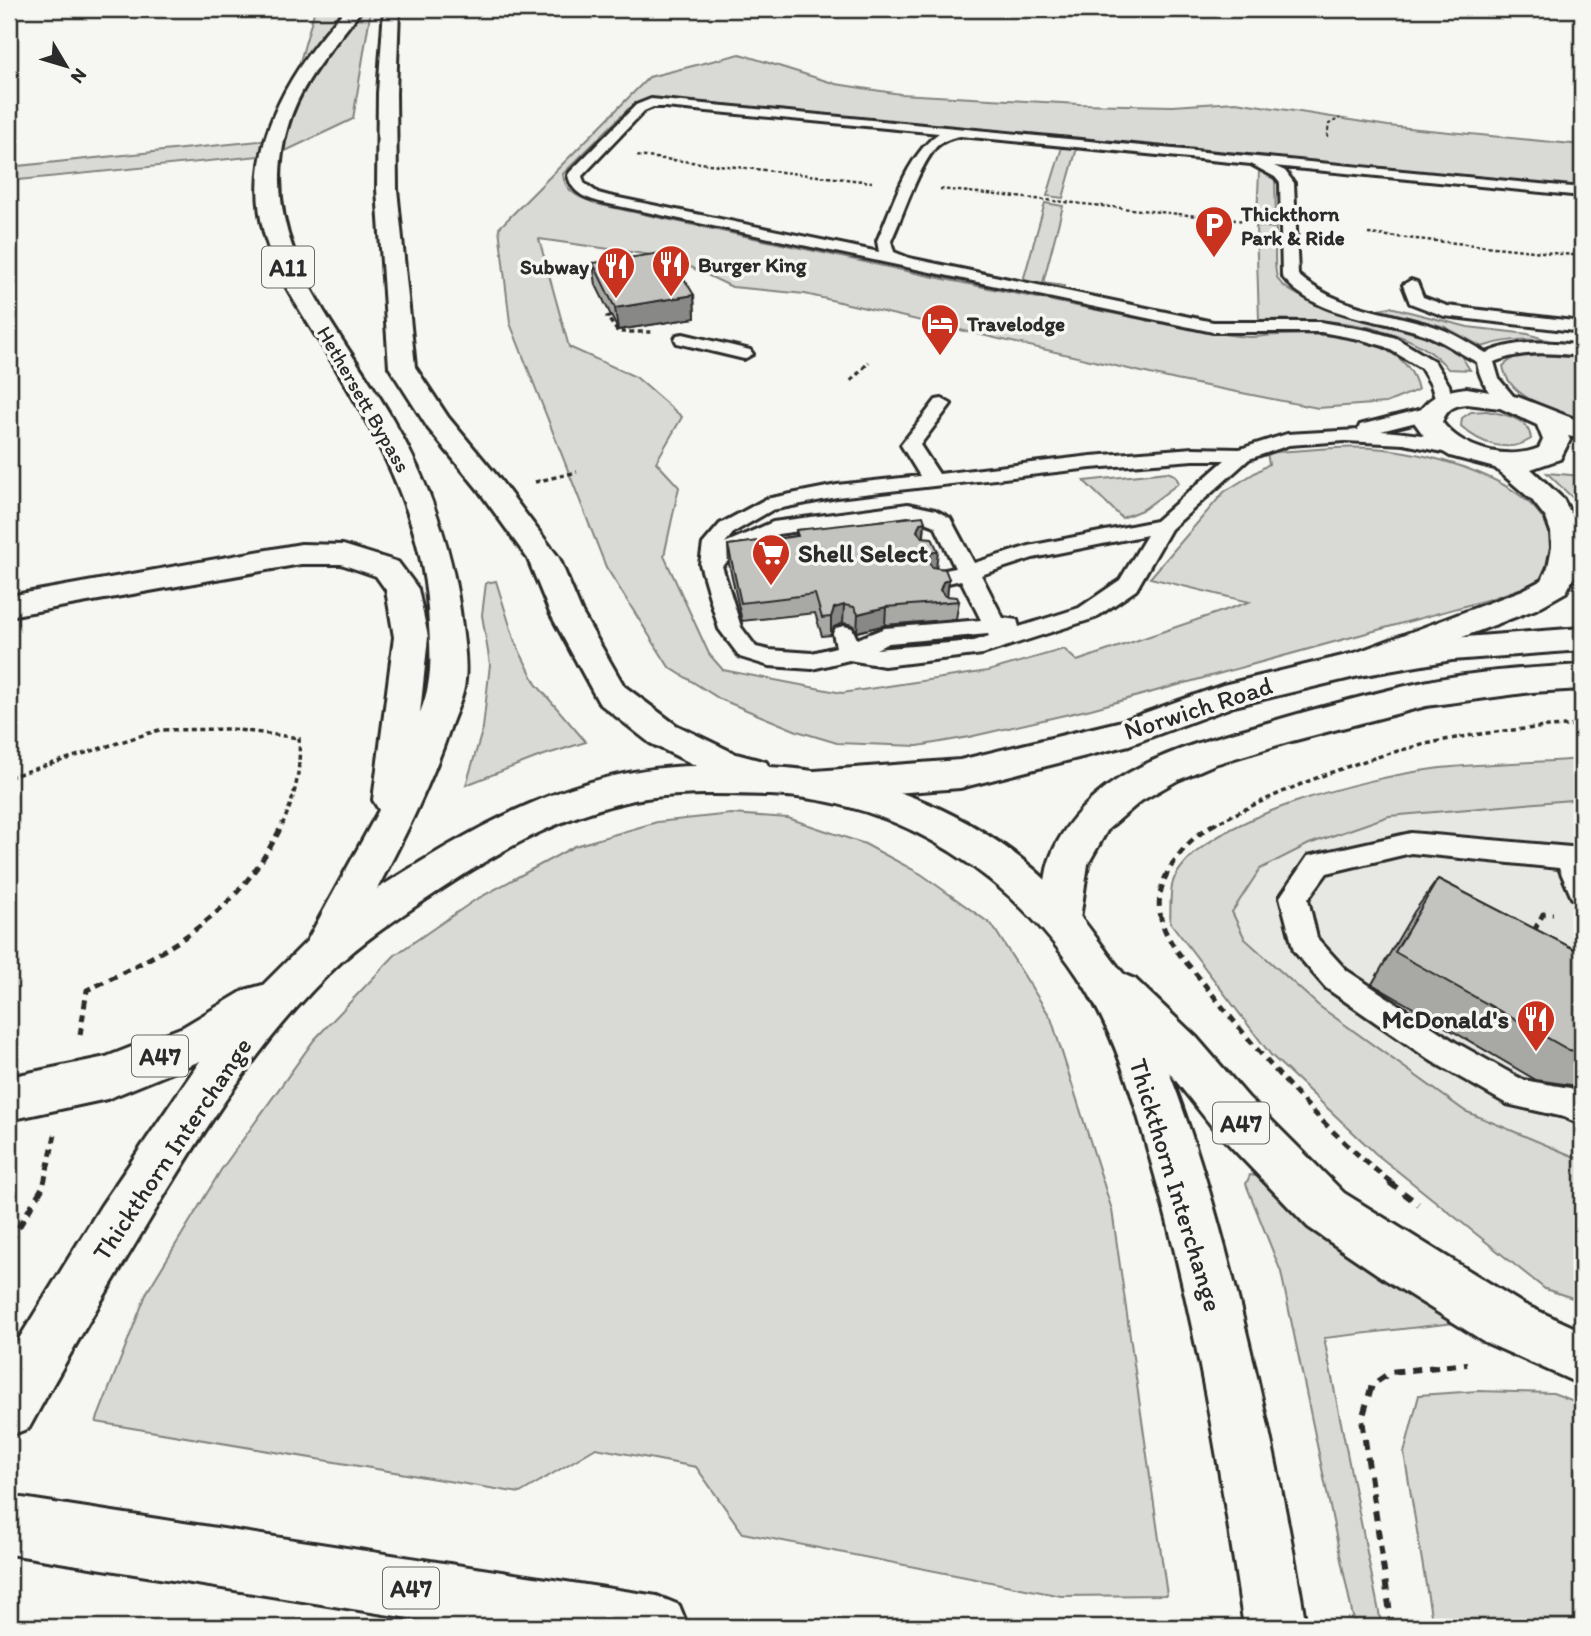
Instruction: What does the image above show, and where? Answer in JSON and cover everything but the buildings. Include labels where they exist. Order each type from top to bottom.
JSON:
[{"type":"main road","name":"Hethersett Bypass","points":[[307,968],[356,891],[424,755],[448,682],[446,620],[439,561],[427,517],[390,436],[290,272],[271,218],[270,170],[274,136],[289,94],[313,56],[354,9]]},
{"type":"main road","name":"Hethersett Bypass","points":[[392,9],[387,93],[387,189],[402,367],[438,422],[543,558],[566,613],[611,694],[663,734],[725,764],[800,783]]},
{"type":"main road","points":[[1549,421],[1557,432],[1557,459],[1525,462],[1483,458],[1458,449],[1440,439],[1428,422],[1437,407],[1474,396],[1510,403],[1549,421],[1582,431]]},
{"type":"main road","points":[[1359,664],[1476,618],[1522,604],[1555,585],[1564,570],[1570,547],[1566,526],[1554,507],[1505,462]]},
{"type":"main road","points":[[9,606],[301,554],[343,555],[387,569],[402,589],[411,637],[389,823]]},
{"type":"main road","name":"Norwich Road","points":[[800,783],[960,774],[1129,732],[1223,697],[1309,674],[1452,649],[1582,639]]},
{"type":"main road","name":"Norwich Road","points":[[1059,919],[1069,862],[1094,819],[1128,791],[1165,770],[1202,755],[1262,737],[1426,694],[1532,680],[1582,677]]},
{"type":"main road","name":"Thickthorn Interchange","points":[[9,1408],[70,1301],[226,1059],[307,968],[383,906],[514,825],[576,800],[669,780],[800,783],[852,791],[905,809],[978,846],[1037,895],[1059,919],[1094,966],[1124,1017],[1159,1110],[1202,1253],[1249,1468],[1275,1627]]},
{"type":"main road","name":"A47","points":[[1094,966],[1181,1052],[1231,1113],[1325,1210],[1504,1323],[1582,1359]]},
{"type":"main road","name":"A47","points":[[9,1098],[107,1077],[199,1041],[307,968]]},
{"type":"main road","name":"A47","points":[[9,1525],[657,1627]]},
{"type":"lane","points":[[1345,435],[1437,407],[1440,385],[1428,365],[1390,342],[1361,334],[1321,327],[1213,327],[593,196],[577,185],[575,175],[640,108],[651,103],[696,105],[1247,159],[1329,163],[1582,192]]},
{"type":"lane","points":[[906,263],[887,254],[884,241],[932,144],[945,135],[959,132]]},
{"type":"lane","points":[[1247,159],[1280,174],[1287,183],[1290,276],[1305,292],[1332,305],[1428,330],[1485,360]]},
{"type":"lane","points":[[1411,285],[1416,300],[1444,311],[1582,327]]},
{"type":"lane","points":[[683,339],[744,354]]},
{"type":"lane","points":[[1485,360],[1508,349],[1540,347],[1582,351]]},
{"type":"lane","points":[[1485,360],[1485,371],[1490,382],[1510,403]]},
{"type":"lane","points":[[933,480],[910,445],[942,404]]},
{"type":"lane","points":[[1242,455],[1163,526],[1128,585],[1087,613],[999,632],[975,649],[884,658],[847,643],[812,661],[769,658],[748,652],[730,629],[711,564],[713,544],[727,528],[766,505],[837,491],[1155,457],[1193,454],[1242,455],[1287,440],[1345,435],[1404,438],[1458,449]]},
{"type":"lane","points":[[711,564],[730,549],[751,539],[800,539],[943,522],[947,547],[968,572],[970,599],[999,632]]},
{"type":"lane","points":[[939,578],[968,572],[1029,552],[1163,526]]},
{"type":"lane","points":[[947,547],[1029,552]]},
{"type":"lane","points":[[970,599],[1029,552]]},
{"type":"lane","points":[[1582,890],[1575,859],[1411,843],[1318,864],[1294,897],[1304,943],[1336,979],[1444,1052],[1518,1094],[1570,1103],[1582,1110]]},
{"type":"path","points":[[629,155],[1287,225]]},
{"type":"path","points":[[1368,234],[1582,256]]},
{"type":"path","points":[[611,316],[607,317],[609,322],[618,332],[640,330],[683,339]]},
{"type":"path","points":[[851,381],[869,362]]},
{"type":"path","points":[[561,476],[577,472]]},
{"type":"path","points":[[9,777],[159,730],[231,730],[299,738],[301,748],[296,791],[279,833],[247,880],[209,921],[148,962],[87,990],[82,1025],[64,1087],[47,1179],[9,1243]]},
{"type":"path","points":[[1531,936],[1543,914],[1556,914]]},
{"type":"path","points":[[1392,1627],[1362,1419],[1372,1385],[1391,1372],[1482,1362]]},
{"type":"shaded area","points":[[315,9],[371,9],[353,119],[279,154],[9,181],[9,167],[278,139]]},
{"type":"shaded area","points":[[740,54],[836,84],[900,94],[1079,104],[1172,106],[1236,102],[1388,126],[1582,145],[1582,187],[678,100],[651,101],[628,109],[563,174],[567,187],[576,195],[601,205],[1195,330],[1249,337],[1320,335],[1362,341],[1382,347],[1398,358],[1411,371],[1418,390],[1386,403],[1318,408],[1176,380],[805,294],[732,287],[672,258],[539,239],[569,347],[636,377],[682,417],[656,462],[679,487],[664,556],[709,654],[723,670],[842,693],[988,671],[1064,649],[1077,661],[1249,602],[1150,578],[1224,492],[1269,464],[1267,453],[1340,448],[1384,449],[1453,464],[1502,484],[1523,497],[1539,513],[1549,531],[1551,550],[1539,582],[1490,599],[1091,709],[918,746],[837,743],[797,731],[720,699],[669,667],[606,567],[510,323],[499,228],[649,77]]},
{"type":"shaded area","points":[[1062,147],[1077,148],[1063,198],[1047,196]]},
{"type":"shaded area","points":[[1259,171],[1275,178],[1276,219],[1257,217]]},
{"type":"shaded area","points":[[1045,203],[1063,206],[1043,283],[1064,286],[1063,290],[1023,281]]},
{"type":"shaded area","points":[[1256,226],[1276,228],[1276,271],[1285,287],[1302,297],[1351,315],[1441,341],[1458,351],[1470,370],[1448,369],[1431,353],[1410,340],[1386,331],[1334,322],[1259,320]]},
{"type":"shaded area","points":[[1390,307],[1468,327],[1528,334],[1550,341],[1516,340],[1482,347],[1445,327],[1378,309]]},
{"type":"shaded area","points":[[1527,354],[1582,358],[1582,419],[1534,402],[1514,387],[1503,366],[1513,358]]},
{"type":"shaded area","points":[[1486,411],[1521,422],[1526,426],[1531,439],[1513,446],[1494,445],[1477,438],[1461,426],[1462,418],[1471,412]]},
{"type":"shaded area","points":[[1167,472],[1175,475],[1179,483],[1144,509],[1122,518],[1084,481]]},
{"type":"shaded area","points":[[1547,473],[1582,476],[1582,507]]},
{"type":"shaded area","points":[[496,581],[515,642],[536,684],[586,742],[466,785],[483,728],[490,664],[482,615],[486,583]]},
{"type":"shaded area","points":[[1582,759],[1582,799],[1389,816],[1309,844],[1260,869],[1232,912],[1245,939],[1319,1006],[1465,1111],[1582,1160],[1582,1301],[1545,1289],[1375,1153],[1271,1055],[1170,922],[1172,884],[1191,857],[1218,836],[1252,819],[1331,791],[1404,774],[1451,767]]},
{"type":"shaded area","points":[[1582,799],[1582,1163],[1465,1111],[1319,1006],[1245,939],[1231,912],[1259,869],[1309,844],[1389,816]]},
{"type":"shaded area","points":[[731,814],[788,818],[865,844],[921,874],[992,925],[1051,1018],[1112,1210],[1167,1595],[1061,1596],[743,1533],[696,1467],[596,1448],[520,1493],[96,1422],[147,1292],[221,1170],[314,1040],[395,955],[475,900],[575,846],[657,822]]},
{"type":"shaded area","points":[[1250,1175],[1267,1178],[1471,1321],[1324,1338],[1382,1627],[1368,1627],[1354,1622],[1281,1272],[1246,1184]]},
{"type":"shaded area","points":[[1478,1391],[1553,1393],[1582,1404],[1582,1627],[1433,1627],[1404,1453],[1419,1395]]},
{"type":"place","name":"Thickthorn Park & Ride","points":[[1214,259]]},
{"type":"place","name":"Burger King","points":[[671,298]]},
{"type":"place","name":"Subway","points":[[616,300]]},
{"type":"place","name":"Travelodge","points":[[940,357]]},
{"type":"place","name":"Shell Select","points":[[771,587]]},
{"type":"place","name":"McDonald's","points":[[1536,1053]]}]
